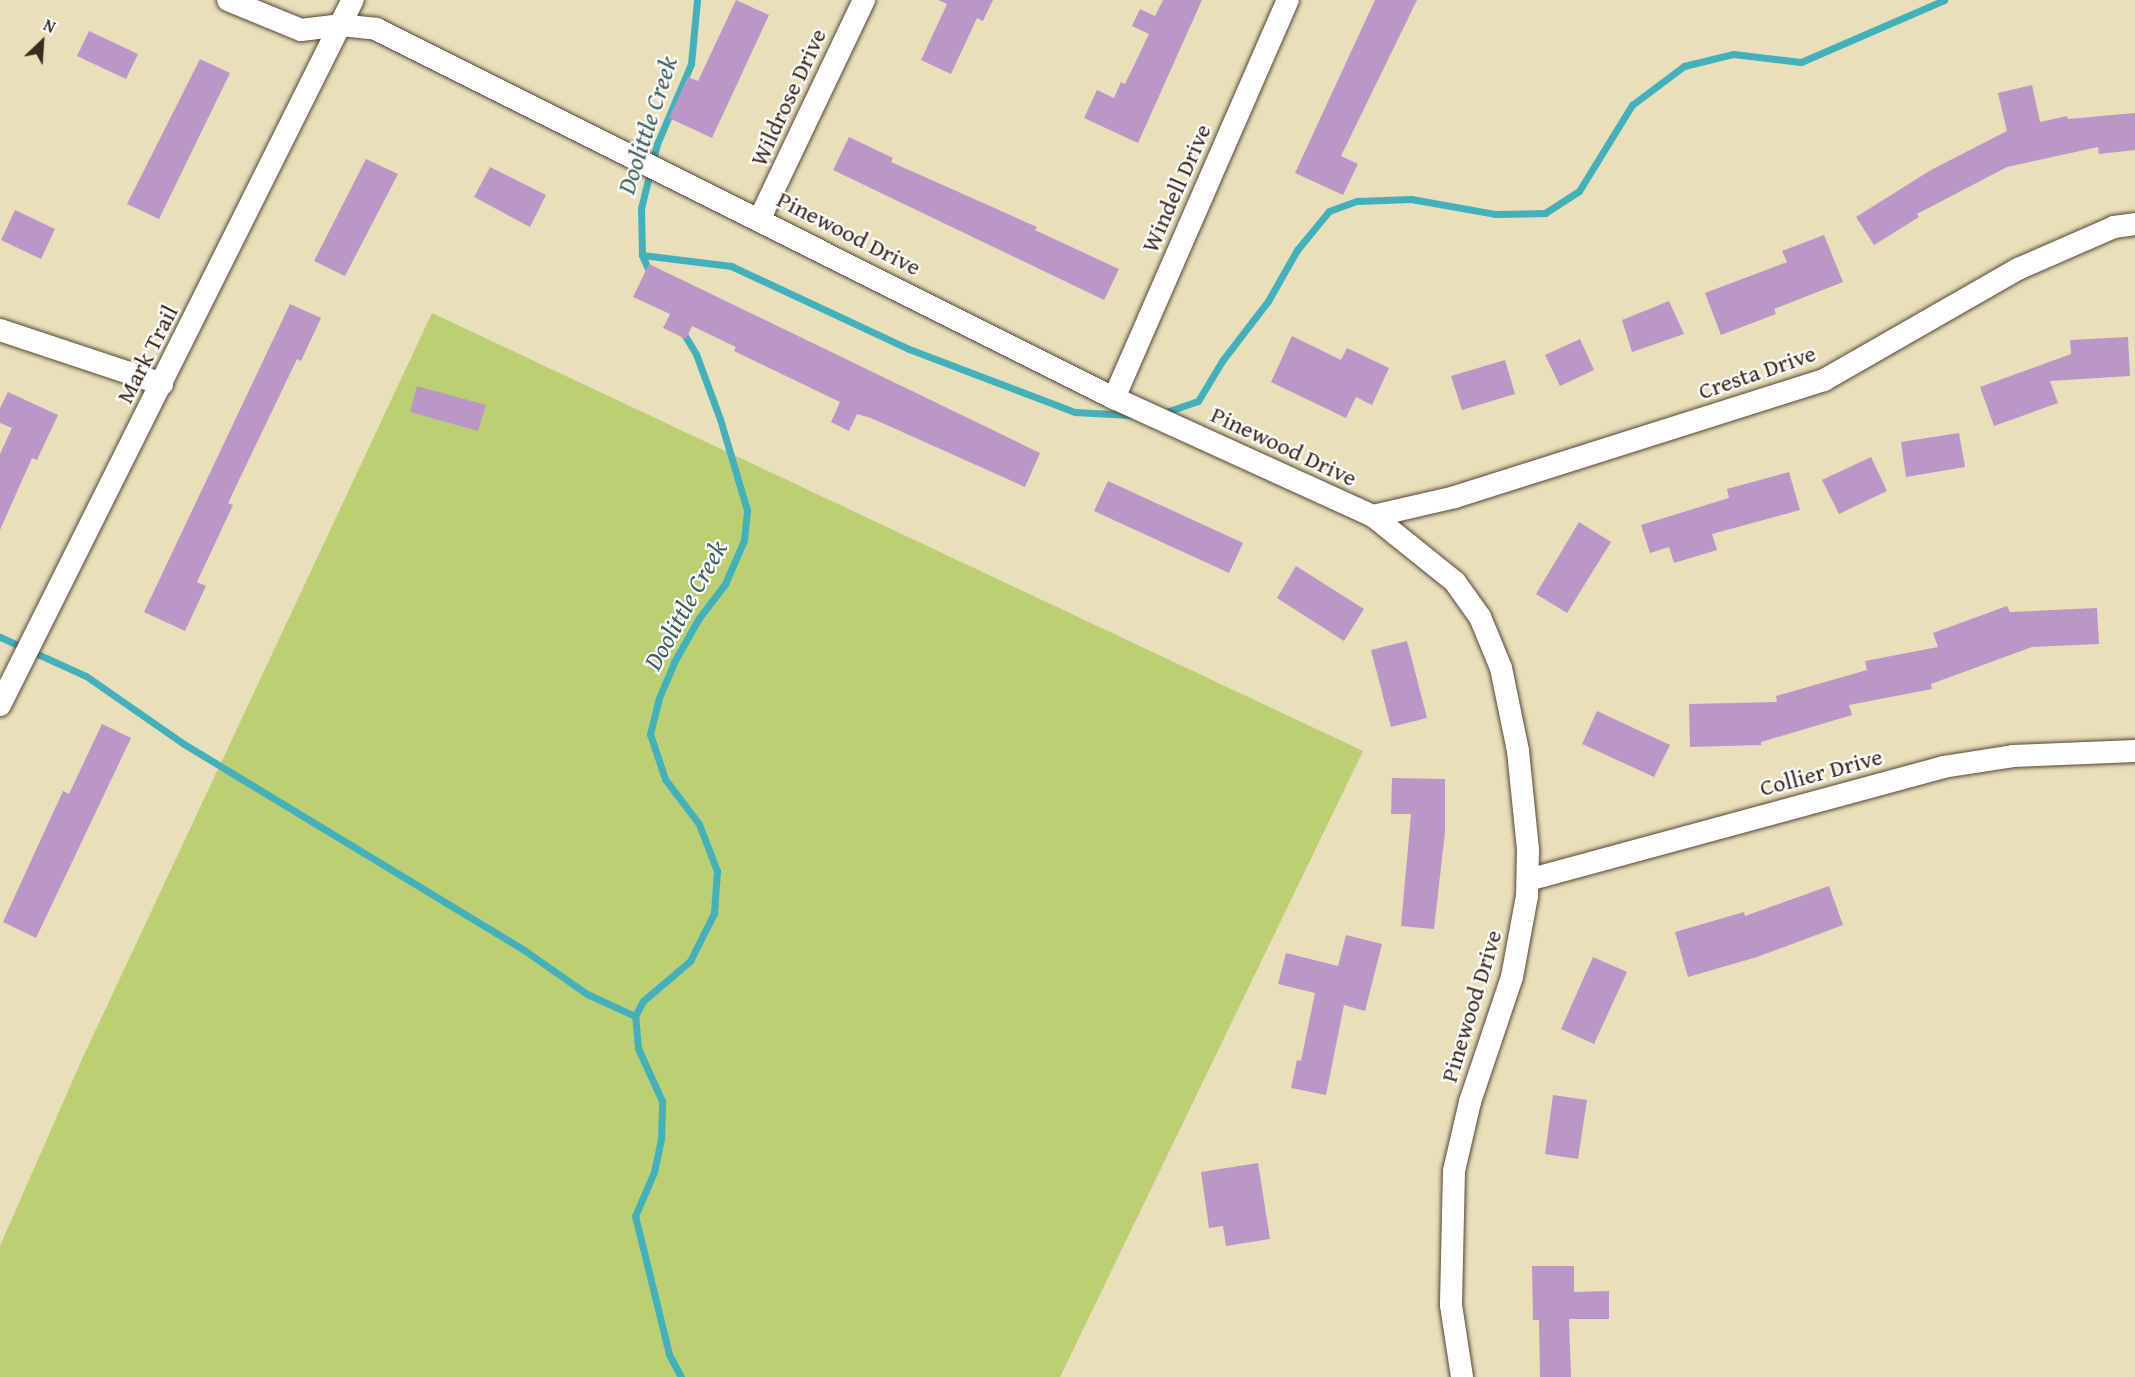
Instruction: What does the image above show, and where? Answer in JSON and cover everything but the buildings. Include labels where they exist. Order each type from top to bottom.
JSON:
[{"type":"street","points":[[228,0],[301,30],[340,25]]},
{"type":"street","name":"Mark Trail","points":[[0,705],[352,0]]},
{"type":"street","name":"Wildrose Drive","points":[[760,218],[864,0]]},
{"type":"street","name":"Windell Drive","points":[[1114,398],[1288,0]]},
{"type":"street","name":"Pinewood Drive","points":[[340,25],[376,29],[651,168],[760,218],[1114,398],[1373,516],[1455,582],[1490,639],[1501,668],[1518,752],[1528,880],[1512,977],[1470,1102],[1453,1178],[1451,1305],[1462,1377]]},
{"type":"street","name":"Cresta Drive","points":[[1373,516],[1455,497],[1824,380],[2018,269],[2114,227],[2135,224]]},
{"type":"street","points":[[0,330],[162,384]]},
{"type":"street","name":"Collier Drive","points":[[1528,880],[1943,767],[2013,756],[2135,751]]},
{"type":"green space","points":[[432,313],[1363,751],[1060,1377],[0,1377],[0,1246],[83,1057]]},
{"type":"waterway","name":"Doolittle Creek","points":[[650,273],[642,255],[641,208],[657,144],[691,64],[697,0]]},
{"type":"waterway","points":[[1163,413],[1198,401],[1222,361],[1268,301],[1297,250],[1329,211],[1357,201],[1411,199],[1495,214],[1545,213],[1579,191],[1632,105],[1684,66],[1733,54],[1801,62],[1944,0]]},
{"type":"waterway","points":[[642,255],[731,266],[909,349],[1075,412],[1131,415]]},
{"type":"waterway","name":"Doolittle Creek","points":[[681,1377],[669,1354],[635,1216],[654,1172],[661,1138],[662,1101],[638,1048],[635,1016],[643,1001],[690,961],[714,913],[717,871],[699,824],[665,779],[650,734],[659,698],[674,662],[699,618],[725,584],[744,540],[747,510],[720,419],[696,354],[683,332]]},
{"type":"waterway","points":[[0,637],[86,676],[184,744],[524,950],[587,994],[635,1016]]}]
